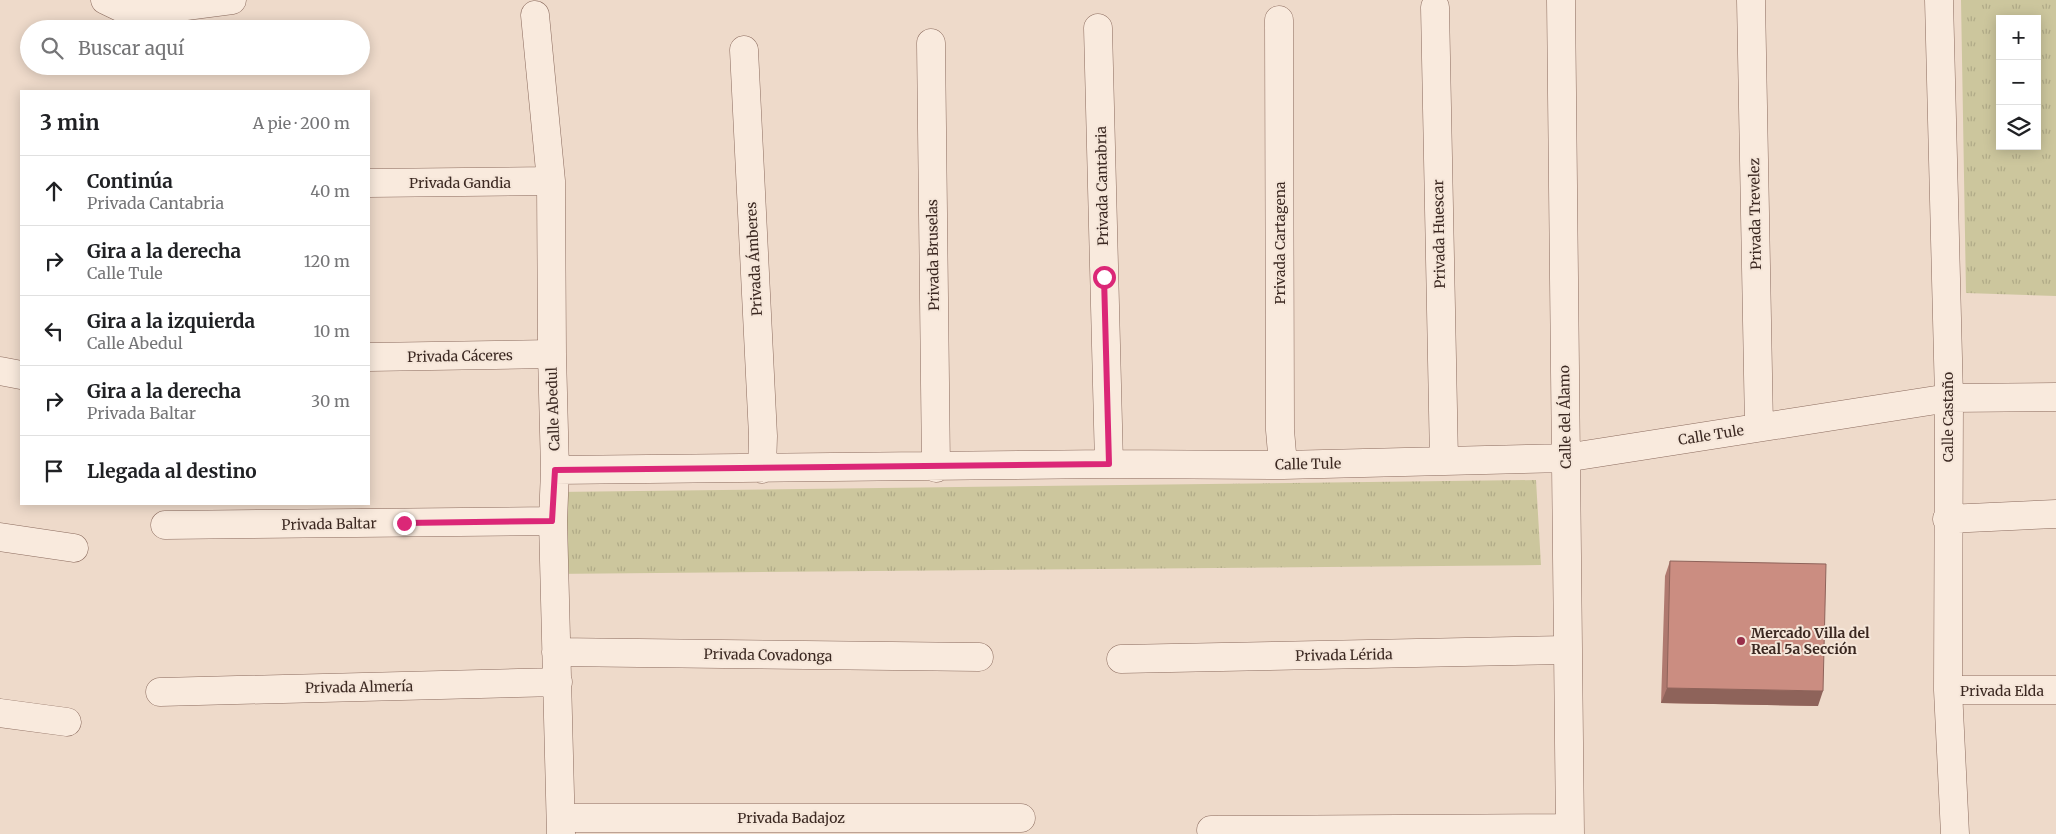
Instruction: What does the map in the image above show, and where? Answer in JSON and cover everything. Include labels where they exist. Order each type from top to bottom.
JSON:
[{"type":"street","points":[[105,0],[132,13],[232,0]]},
{"type":"street","name":"Calle del Álamo","points":[[1561,0],[1566,650],[1570,831]]},
{"type":"street","name":"Privada Trevelez","points":[[1751,0],[1759,427]]},
{"type":"street","name":"Calle Castaño","points":[[1939,0],[1949,398],[1947,519],[1948,690],[1955,834]]},
{"type":"street","name":"Privada Huescar","points":[[1435,7],[1444,460]]},
{"type":"street","name":"Calle Abedul","points":[[535,15],[551,181],[555,470],[552,521],[561,826]]},
{"type":"street","name":"Privada Cartagena","points":[[1279,20],[1280,430],[1283,465]]},
{"type":"street","name":"Privada Cantabria","points":[[1098,28],[1109,464]]},
{"type":"street","name":"Privada Bruselas","points":[[931,42],[936,468]]},
{"type":"street","name":"Privada Ámberes","points":[[744,50],[763,436],[762,469]]},
{"type":"street","name":"Privada Gandia","points":[[370,183],[551,181]]},
{"type":"street","name":"Privada Cáceres","points":[[370,357],[552,354]]},
{"type":"street","points":[[0,371],[20,375]]},
{"type":"street","name":"Calle Tule","points":[[555,470],[936,468],[1109,464],[1283,465],[1565,458],[1949,398],[2056,397]]},
{"type":"street","points":[[1947,519],[2056,514]]},
{"type":"street","name":"Privada Baltar","points":[[165,526],[552,521]]},
{"type":"street","points":[[0,536],[74,548]]},
{"type":"street","name":"Privada Lérida","points":[[1121,659],[1566,650]]},
{"type":"street","name":"Privada Covadonga","points":[[556,652],[979,657]]},
{"type":"street","name":"Privada Almería","points":[[160,692],[558,682]]},
{"type":"street","name":"Privada Elda","points":[[1948,690],[2056,690]]},
{"type":"street","points":[[0,713],[67,722]]},
{"type":"street","name":"Privada Badajoz","points":[[561,826],[1022,818]]},
{"type":"street","points":[[1211,830],[1570,831]]},
{"type":"green space","points":[[1961,0],[2056,0],[2056,296],[1966,293]]},
{"type":"green space","points":[[1536,480],[1541,565],[549,574],[555,492]]},
{"type":"building","name":"Mercado Villa del Real 5a Sección","points":[[1670,561],[1826,564],[1823,691],[1667,688]]},
{"type":"place","name":"Mercado Villa del Real 5a Sección","points":[[1741,641]]},
{"type":"route","points":[[404,523],[552,521],[555,470],[936,468],[1109,464],[1104,277]]}]
